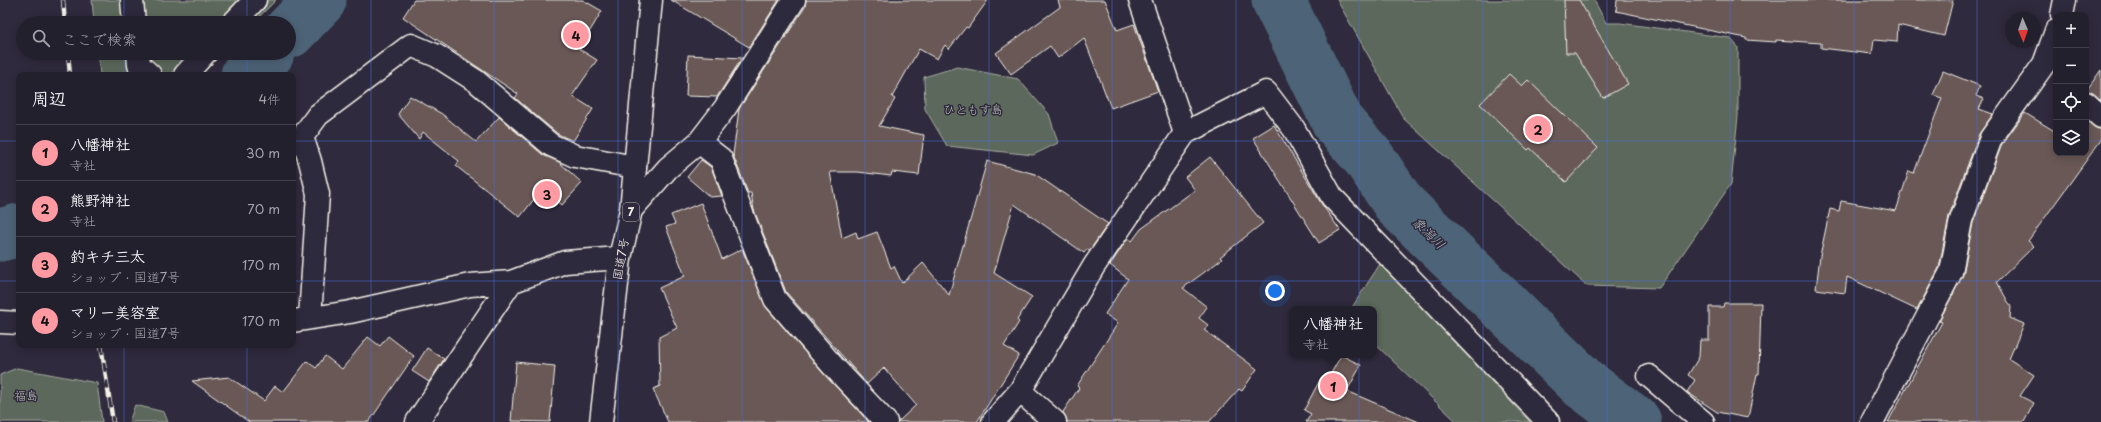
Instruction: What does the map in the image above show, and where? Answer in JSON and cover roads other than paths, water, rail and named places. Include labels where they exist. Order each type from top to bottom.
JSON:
[{"type":"main road","points":[[132,0],[133,16]]},
{"type":"main road","points":[[240,16],[255,0]]},
{"type":"main road","name":"国道7号","points":[[601,422],[620,258],[631,210],[651,0]]},
{"type":"main road","points":[[631,210],[668,168],[699,142],[725,108],[794,0]]},
{"type":"main road","points":[[1140,0],[1185,134]]},
{"type":"main road","points":[[2063,12],[2065,0]]},
{"type":"main road","points":[[620,258],[565,262],[511,282],[470,285],[350,312],[301,319],[318,194],[310,161],[302,137],[318,115],[411,45],[438,56],[476,81],[551,145],[575,156],[635,167]]},
{"type":"main road","points":[[1872,422],[1951,272],[1962,220],[1991,138],[2050,70],[2053,48]]},
{"type":"main road","points":[[139,60],[139,65],[147,72]]},
{"type":"main road","points":[[188,72],[199,60]]},
{"type":"main road","points":[[993,422],[1020,391],[1094,266],[1185,134],[1266,92],[1294,129],[1332,197],[1548,422]]},
{"type":"main road","points":[[2089,106],[2101,117]]},
{"type":"main road","points":[[699,142],[722,160],[775,299],[833,366],[886,422]]},
{"type":"main road","points":[[417,422],[511,282]]},
{"type":"main road","points":[[0,322],[16,323]]},
{"type":"main road","points":[[1649,376],[1703,422]]},
{"type":"main road","points":[[1020,391],[1055,422]]},
{"type":"waterway","name":"象潟川","points":[[296,25],[320,0]]},
{"type":"waterway","name":"象潟川","points":[[1278,0],[1339,124],[1368,157],[1400,205],[1584,384],[1635,422]]},
{"type":"waterway","name":"象潟川","points":[[250,72],[261,60]]},
{"type":"waterway","name":"象潟川","points":[[0,235],[16,231]]},
{"type":"railway","points":[[63,0],[64,16]]},
{"type":"railway","points":[[69,60],[70,72]]},
{"type":"railway","points":[[101,348],[113,422]]},
{"type":"place","name":"マリー美容室","points":[[576,35]]},
{"type":"place","name":"熊野神社","points":[[1538,129]]},
{"type":"place","name":"釣キチ三太","points":[[547,194]]},
{"type":"place","name":"八幡神社","points":[[1333,386]]},
{"type":"park label","name":"ひともす島","points":[[973,110]]},
{"type":"park label","name":"福島","points":[[26,396]]}]
